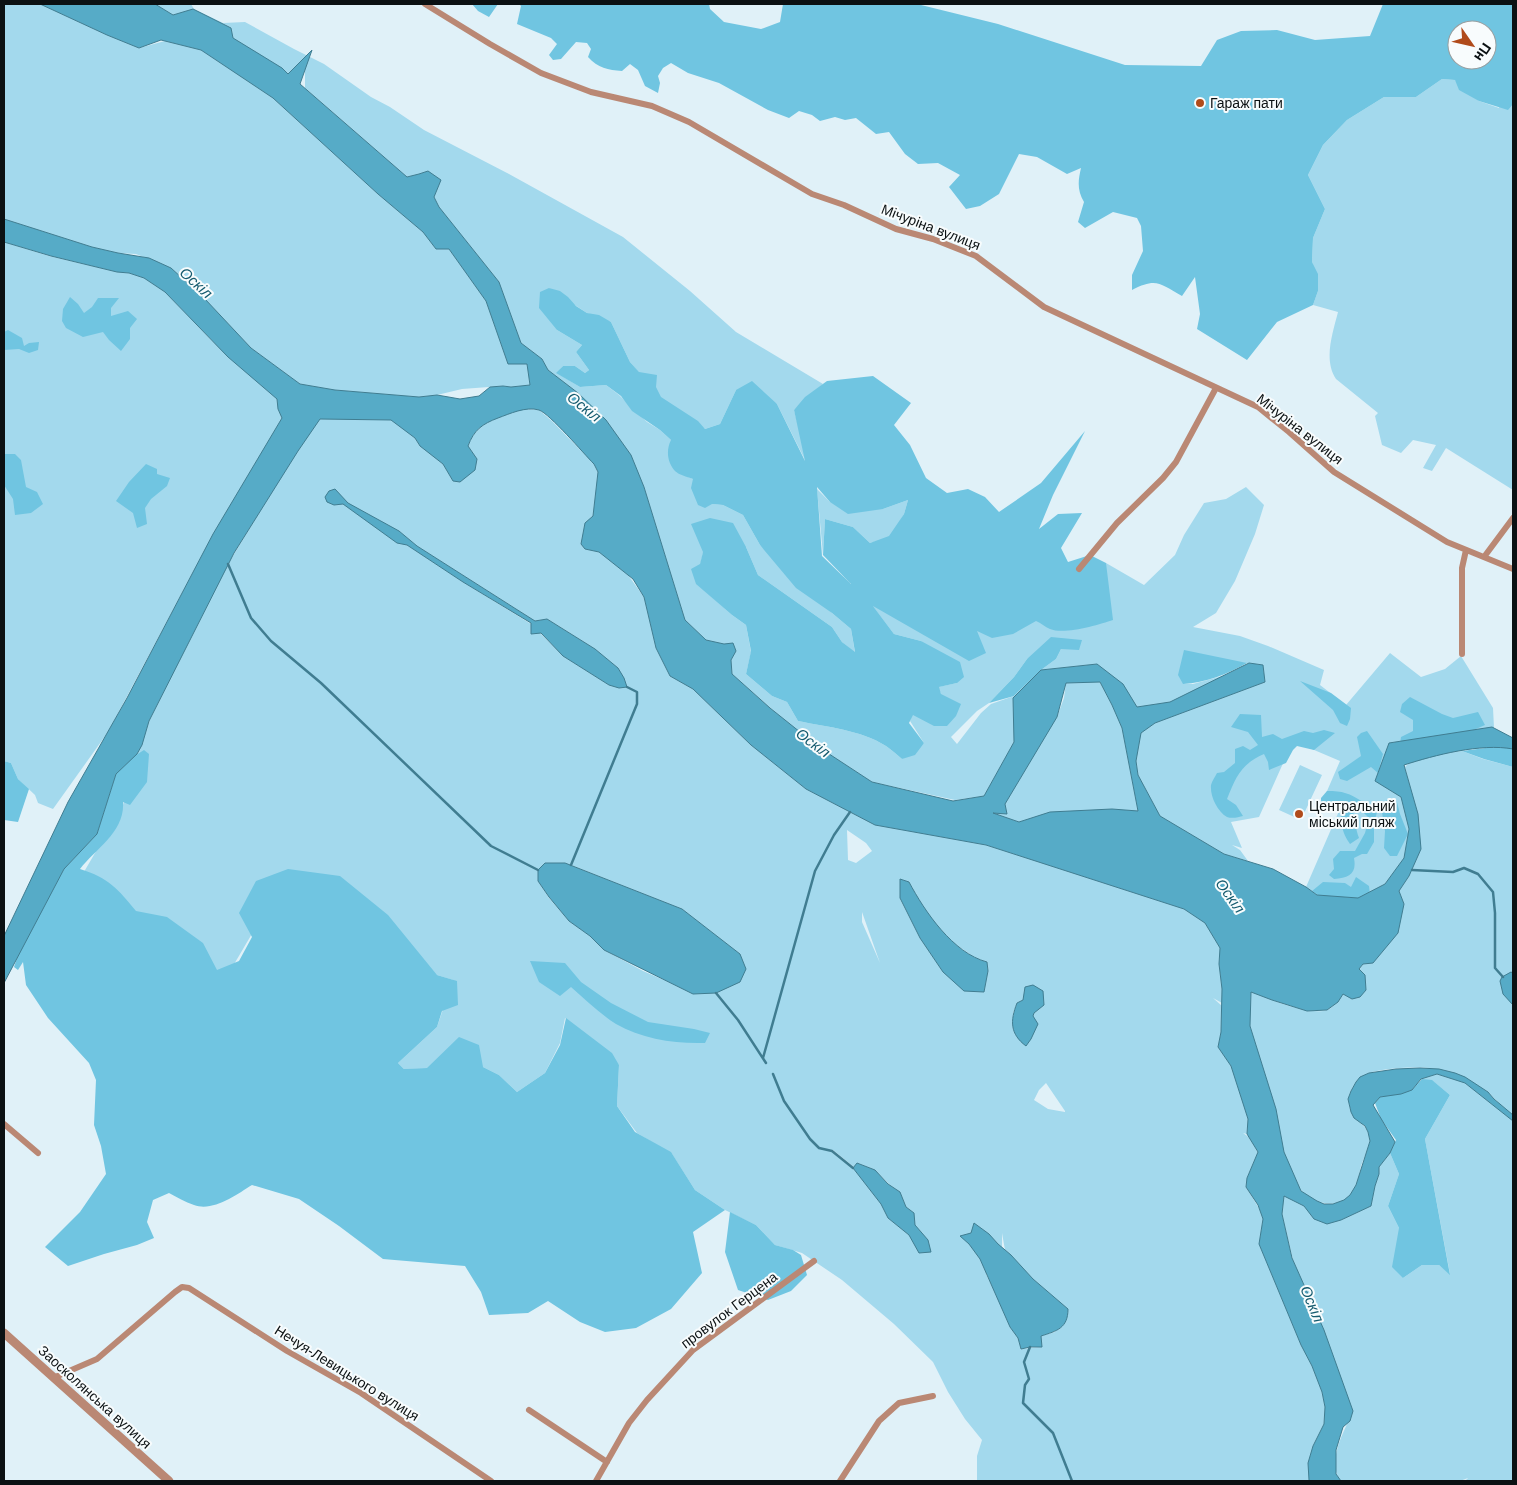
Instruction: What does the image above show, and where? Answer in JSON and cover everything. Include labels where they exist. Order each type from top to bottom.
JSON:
[{"type":"street","name":"Мічуріна вулиця","points":[[425,4],[542,73],[591,92],[652,106],[689,122],[812,194],[844,205],[896,229],[933,239],[976,256],[1044,307],[1258,407],[1334,472],[1447,542],[1513,569]]},
{"type":"street","points":[[1079,568],[1117,523],[1163,478],[1176,462],[1216,388]]},
{"type":"street","points":[[1484,557],[1513,518]]},
{"type":"street","points":[[1462,654],[1462,568],[1466,550]]},
{"type":"street","points":[[4,1124],[38,1153]]},
{"type":"street","name":"провулок Герцена","points":[[596,1481],[630,1423],[647,1400],[693,1350],[814,1261]]},
{"type":"street","name":"Нечуя-Левицького вулиця","points":[[54,1378],[97,1359],[174,1292],[182,1287],[189,1288],[287,1350],[361,1393],[491,1481]]},
{"type":"street","name":"Заосколянська вулиця","points":[[4,1333],[168,1481]]},
{"type":"street","points":[[840,1481],[879,1421],[899,1403],[933,1396]]},
{"type":"street","points":[[529,1410],[607,1462]]},
{"type":"shaded area","points":[[4,4],[40,4],[139,48],[165,41],[201,50],[273,98],[378,194],[423,232],[436,249],[449,249],[486,301],[508,364],[528,364],[530,385],[462,389],[419,397],[335,390],[300,384],[251,348],[205,299],[171,268],[136,254],[118,253],[92,247],[4,219]]},
{"type":"shaded area","points":[[155,4],[191,4],[194,9],[223,23],[245,22],[324,64],[371,97],[390,107],[424,130],[509,174],[623,237],[690,291],[736,332],[823,384],[794,410],[809,468],[777,404],[736,390],[720,424],[705,429],[661,398],[630,362],[611,322],[587,313],[549,288],[557,330],[582,345],[576,352],[589,370],[585,373],[575,366],[563,366],[557,373],[580,387],[606,385],[647,422],[660,430],[671,440],[676,472],[693,479],[712,504],[723,505],[743,515],[760,545],[851,629],[855,653],[842,642],[832,627],[758,575],[746,547],[703,553],[696,583],[746,625],[751,652],[746,674],[772,696],[787,702],[798,721],[866,736],[886,746],[902,759],[924,743],[910,721],[912,713],[941,694],[938,687],[957,683],[921,641],[894,634],[872,605],[1036,620],[1106,563],[1144,585],[1175,555],[1184,535],[1204,503],[1226,499],[1246,487],[1264,505],[1255,534],[1235,581],[1216,613],[1193,627],[1240,636],[1324,670],[1320,685],[1346,705],[1390,653],[1421,677],[1445,669],[1461,656],[1493,708],[1494,728],[1389,743],[1409,829],[1404,859],[1385,884],[1358,898],[1317,895],[1306,887],[1339,811],[1321,805],[1340,761],[1293,741],[1259,817],[1231,822],[1242,848],[1232,845],[1240,850],[1248,861],[1224,854],[1160,816],[1138,775],[1136,761],[1139,733],[1155,723],[1265,682],[1263,665],[1237,662],[1183,684],[1193,684],[1237,672],[1172,703],[1136,709],[1097,664],[1041,670],[1056,659],[1061,649],[1082,641],[1027,659],[1014,677],[989,703],[977,711],[951,737],[957,744],[981,713],[991,704],[1014,696],[1014,742],[984,796],[955,800],[872,782],[820,748],[782,718],[732,674],[731,660],[736,651],[722,644],[706,640],[685,620],[644,487],[578,393],[548,370],[542,359],[521,343],[499,282],[439,207],[434,197],[428,171],[407,177],[305,88],[305,71],[302,65],[288,74],[223,32],[173,15]]},
{"type":"shaded area","points":[[472,4],[498,4],[489,17],[478,11]]},
{"type":"shaded area","points":[[519,4],[709,4],[710,9],[724,22],[761,29],[780,22],[783,4],[917,4],[998,24],[1125,65],[1201,66],[1217,40],[1241,31],[1277,30],[1315,40],[1370,36],[1383,4],[1513,4],[1513,104],[1508,110],[1479,101],[1459,90],[1455,80],[1442,79],[1416,97],[1384,97],[1347,120],[1323,145],[1308,175],[1325,209],[1313,238],[1312,262],[1318,274],[1318,291],[1313,305],[1277,322],[1247,360],[1197,329],[1200,314],[1195,277],[1182,296],[1163,285],[1153,283],[1132,290],[1132,275],[1143,251],[1141,226],[1137,218],[1113,212],[1085,228],[1078,222],[1084,202],[1079,185],[1081,168],[1067,174],[1037,157],[1019,154],[999,194],[980,206],[966,209],[949,187],[960,175],[938,163],[918,164],[905,154],[889,132],[876,134],[856,118],[845,120],[835,117],[820,121],[812,115],[799,111],[789,118],[768,110],[719,83],[688,73],[671,63],[663,68],[658,76],[660,83],[658,93],[645,86],[638,70],[630,64],[622,71],[608,69],[596,64],[588,57],[591,49],[587,43],[576,42],[561,59],[553,60],[549,55],[557,44],[551,38],[517,24],[521,6]]},
{"type":"shaded area","points":[[1513,60],[1513,490],[1446,448],[1432,471],[1423,468],[1436,445],[1413,440],[1401,453],[1382,445],[1375,416],[1378,413],[1336,379],[1330,363],[1330,346],[1338,312],[1313,305],[1318,291],[1312,262],[1313,238],[1325,209],[1308,175],[1323,145],[1347,120],[1384,97],[1416,97],[1442,79],[1455,80],[1479,101],[1499,108]]},
{"type":"shaded area","points":[[4,242],[49,256],[144,278],[165,292],[212,341],[278,399],[278,409],[282,418],[192,574],[108,732],[53,809],[38,803],[35,795],[18,779],[11,763],[4,761]]},
{"type":"shaded area","points":[[549,288],[560,291],[576,306],[587,313],[599,315],[611,322],[630,362],[639,372],[657,375],[656,387],[661,397],[698,421],[705,429],[720,424],[736,390],[752,381],[777,404],[805,461],[794,410],[805,397],[827,381],[873,376],[911,403],[894,425],[910,445],[926,478],[947,493],[968,489],[985,497],[999,512],[1041,483],[1085,431],[1053,495],[1039,529],[1058,514],[1082,513],[1061,548],[1068,562],[1090,555],[1106,563],[1113,620],[1081,629],[1064,631],[1050,629],[1036,621],[1013,634],[992,638],[977,631],[986,653],[969,661],[873,606],[894,634],[921,641],[960,662],[964,677],[957,683],[939,687],[941,694],[961,704],[956,716],[947,726],[934,726],[913,715],[909,723],[924,743],[915,755],[902,759],[886,746],[866,736],[798,721],[787,702],[772,696],[746,674],[751,651],[746,625],[696,584],[691,569],[700,564],[703,552],[691,524],[710,518],[733,523],[758,575],[832,627],[842,642],[855,652],[851,629],[796,588],[760,545],[743,515],[723,505],[712,504],[705,508],[698,505],[691,488],[693,479],[681,475],[670,464],[668,452],[671,440],[632,411],[621,396],[606,385],[580,387],[556,373],[563,366],[575,366],[585,373],[589,370],[576,352],[582,345],[557,330],[539,308],[540,292]],"holes":[[[817,487],[830,502],[848,514],[883,509],[908,500],[904,514],[889,536],[870,543],[853,527],[825,519],[823,555],[851,584],[822,556]]]},
{"type":"shaded area","points":[[70,297],[84,313],[92,307],[98,298],[119,298],[111,308],[111,316],[128,311],[137,319],[130,328],[130,339],[121,351],[103,332],[83,337],[66,328],[62,321],[63,309]]},
{"type":"shaded area","points":[[8,330],[22,338],[24,346],[29,343],[39,342],[38,350],[29,353],[19,349],[4,350],[4,332]]},
{"type":"shaded area","points":[[520,409],[539,410],[594,464],[608,495],[585,549],[599,552],[616,565],[628,575],[644,597],[656,648],[670,676],[693,689],[751,745],[806,789],[875,825],[986,845],[1184,909],[1205,923],[1220,948],[1219,964],[1222,1003],[1213,998],[1222,1006],[1221,1032],[1218,1047],[1231,1066],[1248,1116],[1247,1134],[1243,1133],[1250,1138],[1258,1153],[1248,1175],[1246,1187],[1260,1210],[1263,1219],[1259,1244],[1301,1345],[1312,1366],[1322,1392],[1325,1407],[1324,1424],[1313,1446],[1309,1481],[977,1481],[977,1456],[982,1440],[965,1419],[948,1392],[933,1362],[894,1324],[842,1280],[802,1253],[775,1245],[756,1225],[725,1210],[695,1190],[672,1154],[637,1133],[617,1106],[619,1065],[565,1018],[560,1043],[545,1073],[517,1092],[499,1075],[483,1067],[404,1069],[398,1063],[437,1027],[453,980],[253,932],[233,966],[215,975],[134,924],[81,877],[123,805],[137,754],[149,721],[228,564],[267,500],[262,497],[319,418],[392,418],[415,438],[419,445],[443,464],[453,481],[477,459],[468,446],[477,431],[496,418]],"holes":[[[399,531],[417,546],[535,621],[547,619],[595,649],[618,668],[609,685],[563,656],[531,624],[407,545]],[[847,830],[866,843],[872,851],[856,863],[848,860]],[[571,865],[682,909],[740,954],[664,980],[604,950],[590,936],[569,921],[549,898],[538,881]],[[900,879],[909,882],[918,899],[946,939],[977,959],[987,962],[988,971],[984,992],[943,972],[920,938],[900,899]],[[862,912],[880,963],[862,922]],[[1023,1000],[1034,1013],[1033,1016],[1013,1029],[1013,1013],[1017,1003]],[[1046,1083],[1065,1112],[1048,1109],[1034,1100],[1039,1090]],[[833,1150],[854,1167],[858,1163],[875,1170],[900,1192],[906,1207],[914,1213],[914,1225],[928,1240],[909,1235],[888,1218],[881,1204],[854,1169],[832,1152]],[[1002,1233],[1005,1250],[1033,1279],[1068,1309],[1055,1332],[1041,1336],[1041,1347],[1021,1349],[1018,1338],[1010,1327],[986,1274],[1005,1252],[1002,1247]]]},
{"type":"shaded area","points":[[4,454],[15,454],[21,460],[26,487],[37,492],[43,504],[31,513],[15,515],[13,499],[4,485]]},
{"type":"shaded area","points":[[146,464],[157,469],[157,474],[170,478],[167,486],[151,499],[145,508],[147,524],[137,528],[133,513],[116,501],[129,482]]},
{"type":"shaded area","points":[[817,489],[830,502],[883,509],[908,500],[904,514],[890,538],[870,543],[853,527],[825,519],[823,555]]},
{"type":"shaded area","points":[[1051,637],[1082,640],[1079,650],[1061,649],[1056,659],[1041,670],[1014,696],[989,703],[1014,677],[1027,659]]},
{"type":"shaded area","points":[[1184,650],[1247,663],[1216,677],[1200,682],[1183,684],[1178,675]]},
{"type":"shaded area","points":[[1098,679],[1122,728],[1138,811],[1019,822],[990,812],[1002,803],[1044,728],[1057,717],[1064,698],[1066,683]]},
{"type":"shaded area","points":[[1300,681],[1331,693],[1351,708],[1347,726],[1340,723],[1333,710]]},
{"type":"shaded area","points":[[1410,697],[1453,718],[1478,712],[1485,725],[1469,732],[1400,744],[1401,737],[1413,731],[1413,720],[1400,712],[1402,704]]},
{"type":"shaded area","points":[[1240,714],[1261,715],[1262,737],[1273,734],[1282,739],[1304,731],[1313,733],[1324,730],[1335,733],[1314,750],[1297,746],[1286,763],[1269,770],[1264,754],[1250,762],[1240,772],[1227,799],[1236,805],[1243,816],[1231,818],[1223,814],[1217,807],[1211,785],[1217,773],[1224,772],[1235,763],[1235,749],[1243,746],[1250,750],[1258,745],[1248,732],[1231,727]]},
{"type":"shaded area","points":[[1367,731],[1383,754],[1378,773],[1371,767],[1347,781],[1340,779],[1338,772],[1361,756],[1357,737]]},
{"type":"shaded area","points":[[1501,746],[1513,748],[1513,767],[1462,751]]},
{"type":"shaded area","points":[[144,750],[149,754],[147,782],[130,805],[123,802],[122,813],[114,831],[80,869],[106,880],[124,896],[136,911],[167,917],[203,943],[217,970],[239,961],[252,937],[239,913],[256,881],[288,869],[340,876],[388,915],[437,975],[457,981],[458,1005],[442,1011],[437,1027],[398,1063],[404,1069],[427,1068],[459,1037],[479,1045],[483,1067],[499,1075],[517,1092],[545,1073],[560,1045],[566,1018],[612,1053],[619,1065],[617,1106],[635,1132],[671,1152],[695,1190],[725,1210],[693,1232],[702,1273],[671,1309],[636,1328],[605,1332],[580,1322],[548,1301],[528,1313],[489,1315],[481,1292],[465,1266],[383,1259],[299,1199],[252,1185],[224,1201],[209,1206],[201,1207],[194,1205],[169,1193],[153,1200],[147,1222],[154,1238],[68,1266],[45,1247],[80,1212],[106,1174],[101,1146],[94,1125],[96,1080],[89,1063],[48,1018],[26,985],[23,962],[18,970],[14,967],[18,955],[64,869],[97,834],[116,774],[133,757]]},
{"type":"shaded area","points":[[1462,751],[1513,767],[1513,1115],[1484,1089],[1434,1068],[1396,1068],[1372,1072],[1353,1086],[1349,1099],[1352,1114],[1369,1133],[1370,1140],[1356,1184],[1351,1194],[1340,1202],[1318,1202],[1306,1195],[1298,1186],[1284,1152],[1250,1026],[1251,990],[1277,1002],[1310,1011],[1330,1009],[1344,993],[1352,999],[1354,998],[1359,970],[1404,904],[1399,891],[1409,876],[1417,814],[1405,767],[1409,763],[1444,753]]},
{"type":"shaded area","points":[[4,761],[11,763],[18,779],[29,789],[18,822],[4,820]]},
{"type":"shaded area","points":[[1300,765],[1322,775],[1301,820],[1279,810]]},
{"type":"shaded area","points":[[1327,791],[1342,792],[1350,795],[1363,802],[1363,811],[1367,803],[1375,806],[1377,812],[1374,824],[1374,842],[1367,854],[1354,858],[1355,863],[1351,874],[1334,879],[1329,875],[1334,869],[1333,859],[1340,851],[1355,851],[1365,833],[1369,818],[1363,812],[1352,809],[1359,838],[1350,844],[1342,828],[1341,813],[1337,805],[1321,803],[1321,798]]},
{"type":"shaded area","points":[[1387,800],[1397,802],[1408,834],[1397,856],[1390,856],[1384,848],[1385,831],[1381,806]]},
{"type":"shaded area","points":[[1356,877],[1369,886],[1370,895],[1358,898],[1321,897],[1312,891],[1323,882],[1345,883],[1351,887]]},
{"type":"shaded area","points":[[530,961],[565,963],[581,982],[611,1003],[648,1022],[710,1033],[705,1043],[694,1043],[659,1040],[626,1029],[598,1011],[571,987],[560,996],[539,982]]},
{"type":"shaded area","points":[[1437,1074],[1465,1083],[1513,1121],[1513,1481],[1465,1481],[1468,1478],[1460,1481],[1340,1481],[1336,1473],[1336,1456],[1341,1438],[1352,1413],[1293,1260],[1282,1214],[1284,1195],[1304,1206],[1341,1220],[1371,1206],[1379,1167],[1390,1153],[1399,1174],[1388,1206],[1399,1228],[1403,1278],[1422,1265],[1439,1265],[1450,1274],[1425,1139],[1450,1095],[1434,1082],[1421,1079]]},
{"type":"shaded area","points":[[1422,1079],[1432,1080],[1450,1095],[1425,1139],[1450,1275],[1439,1265],[1422,1265],[1403,1278],[1392,1267],[1399,1228],[1388,1206],[1399,1174],[1390,1153],[1396,1140],[1381,1119],[1375,1103],[1380,1097],[1412,1090]]},
{"type":"shaded area","points":[[730,1212],[756,1225],[775,1245],[793,1250],[801,1255],[807,1275],[791,1291],[768,1300],[738,1290],[725,1252]]},
{"type":"water","name":"Оскіл","points":[[40,4],[155,4],[173,15],[193,9],[231,28],[233,38],[282,68],[288,74],[312,50],[300,84],[407,177],[428,171],[441,180],[434,197],[439,207],[499,282],[521,343],[542,359],[548,370],[578,393],[606,420],[631,455],[644,487],[685,620],[706,640],[724,644],[733,643],[736,651],[731,660],[732,674],[770,708],[820,748],[872,782],[953,801],[984,796],[1014,742],[1013,698],[1041,670],[1097,664],[1123,684],[1137,707],[1170,702],[1249,663],[1263,665],[1265,682],[1155,723],[1141,733],[1136,761],[1138,775],[1160,816],[1224,854],[1273,869],[1317,895],[1358,898],[1385,884],[1404,858],[1409,829],[1401,797],[1375,781],[1389,743],[1492,727],[1513,738],[1513,749],[1473,749],[1430,757],[1404,765],[1418,814],[1421,849],[1409,876],[1399,891],[1404,904],[1398,933],[1373,963],[1363,964],[1359,969],[1365,975],[1366,990],[1360,997],[1352,999],[1343,994],[1338,1002],[1327,1010],[1307,1011],[1251,992],[1250,1026],[1276,1109],[1284,1152],[1301,1191],[1317,1201],[1324,1204],[1333,1204],[1344,1200],[1350,1195],[1356,1185],[1370,1141],[1365,1126],[1354,1118],[1348,1099],[1360,1077],[1369,1073],[1420,1068],[1439,1069],[1455,1073],[1465,1077],[1488,1092],[1513,1115],[1513,1121],[1465,1083],[1437,1074],[1421,1079],[1412,1090],[1401,1094],[1380,1097],[1373,1105],[1395,1142],[1390,1153],[1379,1167],[1371,1206],[1341,1220],[1327,1224],[1314,1219],[1304,1206],[1284,1196],[1282,1214],[1292,1258],[1324,1330],[1353,1411],[1350,1421],[1343,1427],[1336,1450],[1336,1474],[1341,1481],[1309,1481],[1308,1463],[1313,1446],[1324,1424],[1325,1407],[1322,1392],[1312,1366],[1301,1345],[1259,1244],[1263,1219],[1258,1205],[1246,1187],[1247,1178],[1258,1152],[1247,1134],[1248,1119],[1231,1066],[1218,1047],[1221,1032],[1222,989],[1219,964],[1220,948],[1205,923],[1184,909],[986,845],[875,825],[806,789],[751,745],[693,689],[670,676],[656,648],[644,597],[633,579],[599,552],[585,549],[581,544],[585,523],[593,516],[598,472],[594,464],[567,435],[539,410],[518,411],[492,420],[479,428],[468,446],[477,459],[475,470],[460,482],[453,481],[443,464],[420,446],[415,438],[391,420],[320,419],[234,553],[149,721],[142,745],[137,754],[116,774],[97,834],[64,869],[4,983],[4,936],[68,802],[127,698],[213,534],[282,418],[278,409],[277,399],[228,357],[165,292],[144,278],[129,273],[117,272],[51,256],[4,242],[4,219],[92,247],[149,258],[171,268],[205,299],[251,348],[300,384],[335,390],[419,397],[437,395],[460,399],[479,396],[490,387],[530,385],[527,364],[508,364],[486,301],[449,249],[436,249],[423,232],[378,194],[273,98],[201,50],[161,40],[139,48]],"holes":[[[1100,682],[1122,728],[1138,811],[1112,809],[1050,812],[1019,822],[993,813],[1007,814],[1005,804],[1057,717],[1066,683]]]},
{"type":"water","points":[[335,489],[348,503],[399,531],[417,546],[535,621],[547,619],[595,649],[618,668],[627,687],[619,688],[609,685],[563,656],[541,633],[531,634],[531,623],[463,582],[407,545],[397,543],[343,504],[334,505],[327,502],[325,497],[329,491]]},
{"type":"water","points":[[545,863],[565,863],[682,909],[740,954],[746,969],[740,982],[716,993],[693,994],[604,950],[590,936],[569,921],[538,881],[538,870]]},
{"type":"water","points":[[900,879],[909,882],[923,906],[952,941],[963,950],[987,962],[988,971],[984,992],[964,991],[943,972],[920,938],[900,898]]},
{"type":"water","points":[[1511,972],[1513,973],[1513,1005],[1503,994],[1500,981],[1502,977]]},
{"type":"water","points":[[1033,985],[1043,991],[1044,1005],[1034,1013],[1033,1016],[1038,1024],[1026,1046],[1014,1032],[1013,1016],[1017,1003],[1023,1000],[1025,987]]},
{"type":"water","points":[[857,1163],[875,1170],[888,1184],[900,1192],[906,1207],[914,1213],[915,1225],[928,1240],[931,1252],[919,1253],[909,1235],[888,1218],[881,1204],[853,1168]]},
{"type":"water","points":[[974,1223],[989,1234],[1033,1279],[1068,1309],[1064,1325],[1041,1336],[1042,1347],[1021,1349],[1018,1338],[1010,1327],[980,1259],[969,1244],[960,1236],[971,1233]]},
{"type":"waterway","points":[[228,564],[251,618],[271,641],[321,683],[491,846],[538,870]]},
{"type":"waterway","points":[[571,865],[637,704],[637,692],[627,687]]},
{"type":"waterway","points":[[763,1058],[815,871],[834,835],[850,812]]},
{"type":"waterway","points":[[1412,870],[1453,872],[1464,868],[1478,874],[1493,892],[1495,968],[1503,977]]},
{"type":"waterway","points":[[716,993],[738,1020],[766,1063]]},
{"type":"waterway","points":[[773,1074],[784,1101],[810,1139],[819,1148],[832,1151],[853,1168]]},
{"type":"waterway","points":[[1030,1347],[1024,1362],[1029,1379],[1025,1385],[1023,1403],[1053,1433],[1072,1481]]},
{"type":"place","name":"Гараж пати","points":[[1200,103]]},
{"type":"place","name":"Центральний міський пляж","points":[[1299,814]]}]
